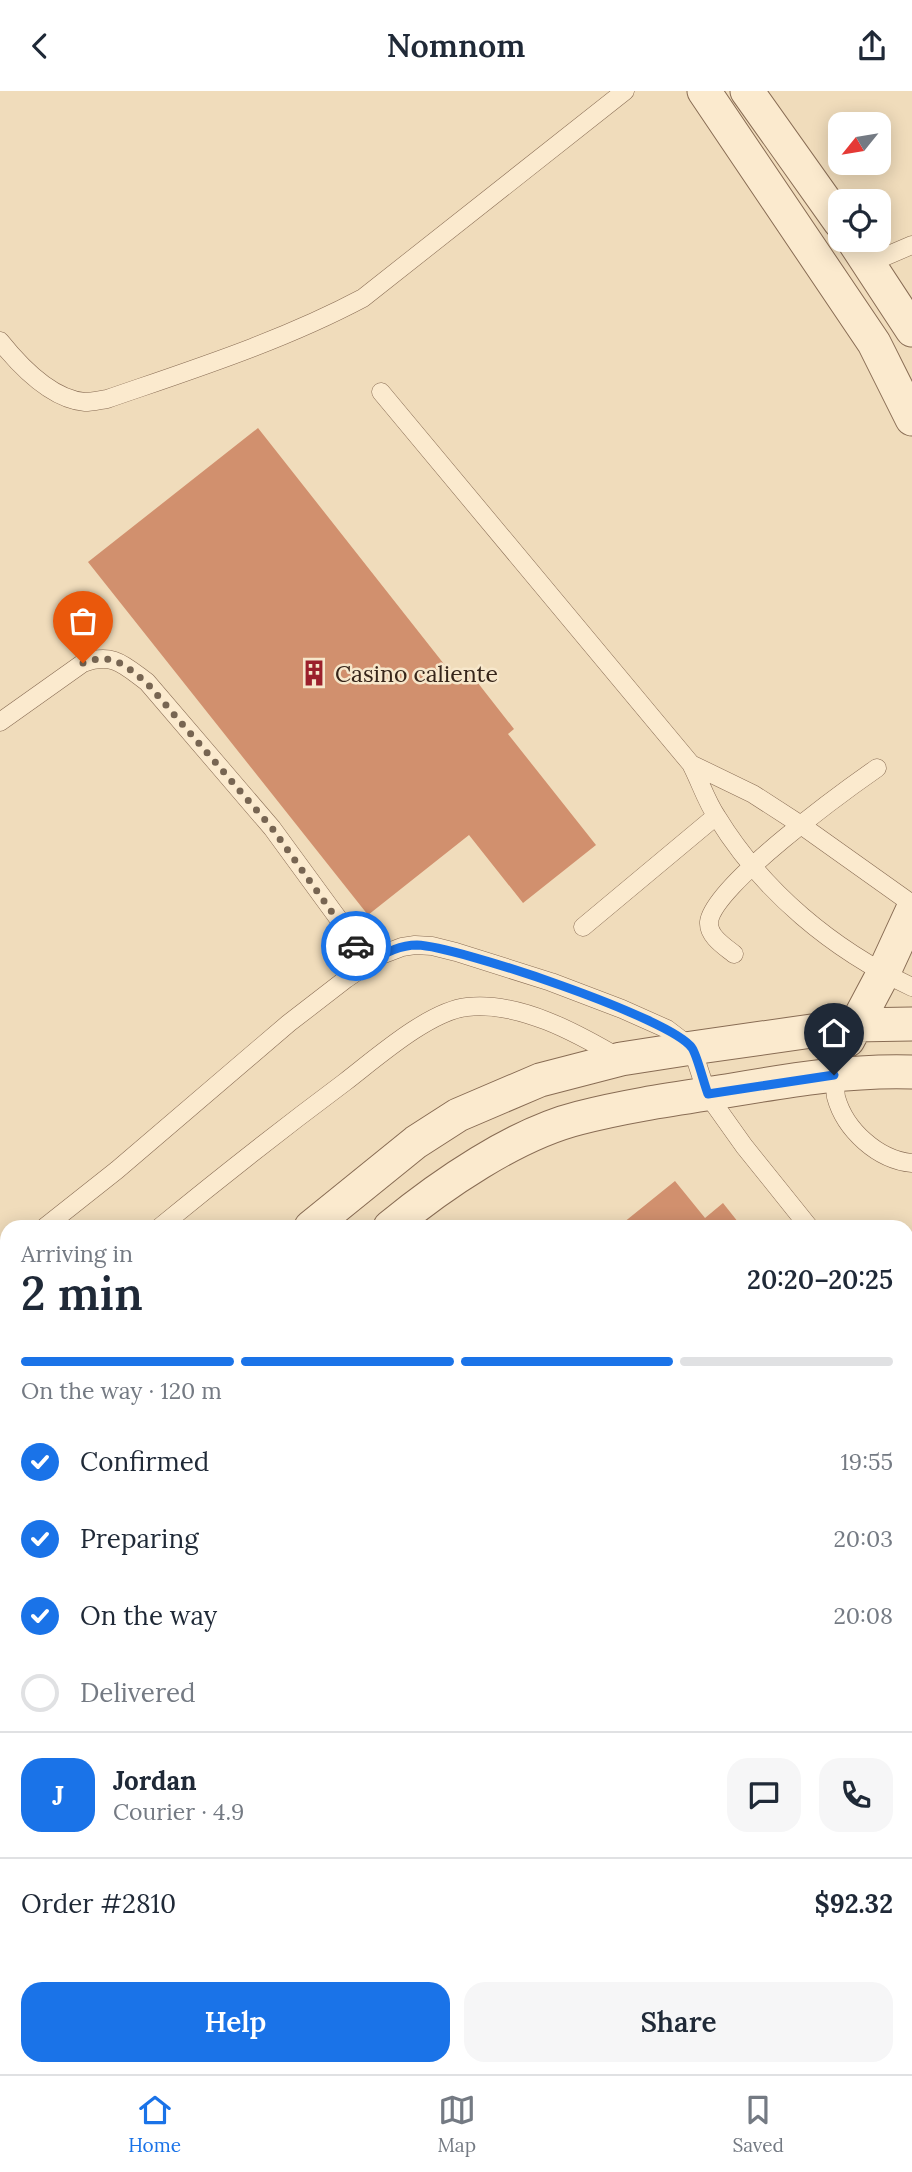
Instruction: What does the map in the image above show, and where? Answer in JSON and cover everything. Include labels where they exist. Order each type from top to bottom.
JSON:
[{"type":"street","points":[[704,91],[874,343],[912,419]]},
{"type":"street","points":[[747,91],[828,205]]},
{"type":"street","points":[[862,252],[912,330]]},
{"type":"street","points":[[834,1075],[855,1025],[898,981],[912,911]]},
{"type":"street","points":[[321,1220],[416,1142],[458,1115],[540,1080],[621,1059],[692,1048],[855,1025],[912,1025],[900,1072],[834,1075],[577,1118],[511,1146],[475,1166],[400,1220]]},
{"type":"lane","points":[[0,341],[38,380],[57,394],[87,402],[107,399],[280,338],[323,320],[363,298],[616,94]]},
{"type":"lane","points":[[736,137],[767,120]]},
{"type":"lane","points":[[891,247],[912,244]]},
{"type":"lane","points":[[381,392],[691,764],[716,816],[753,867],[808,923],[853,956],[898,981]]},
{"type":"lane","points":[[0,722],[83,663],[97,658],[111,659],[124,665],[146,682],[272,828],[368,964]]},
{"type":"lane","points":[[691,764],[753,794],[912,904]]},
{"type":"lane","points":[[734,954],[711,933],[709,925],[714,907],[726,891],[801,825],[877,768]]},
{"type":"lane","points":[[583,927],[716,816]]},
{"type":"lane","points":[[54,1220],[117,1170],[289,1023],[368,964],[402,947],[432,946],[551,982],[667,1029],[692,1048],[708,1094],[744,1146],[803,1220]]},
{"type":"lane","points":[[169,1220],[363,1067],[442,1014],[463,1007],[482,1006],[507,1010],[552,1023],[621,1059]]},
{"type":"lane","points":[[834,1075],[836,1097],[857,1134],[881,1154],[898,1162],[912,1163]]},
{"type":"building","name":"Casino caliente","points":[[258,428],[455,678],[467,669],[514,729],[508,734],[596,845],[523,903],[469,835],[368,915],[88,562]]},
{"type":"building","points":[[675,1181],[705,1218],[723,1203],[736,1220],[627,1220]]},
{"type":"way so far","points":[[83,663],[97,658],[111,659],[124,665],[146,682],[272,828],[356,946]]},
{"type":"place","name":"Casino caliente","points":[[314,673]]},
{"type":"route","points":[[356,946],[368,964],[402,947],[432,946],[551,982],[622,1009],[667,1029],[692,1048],[708,1094],[834,1075]]}]
